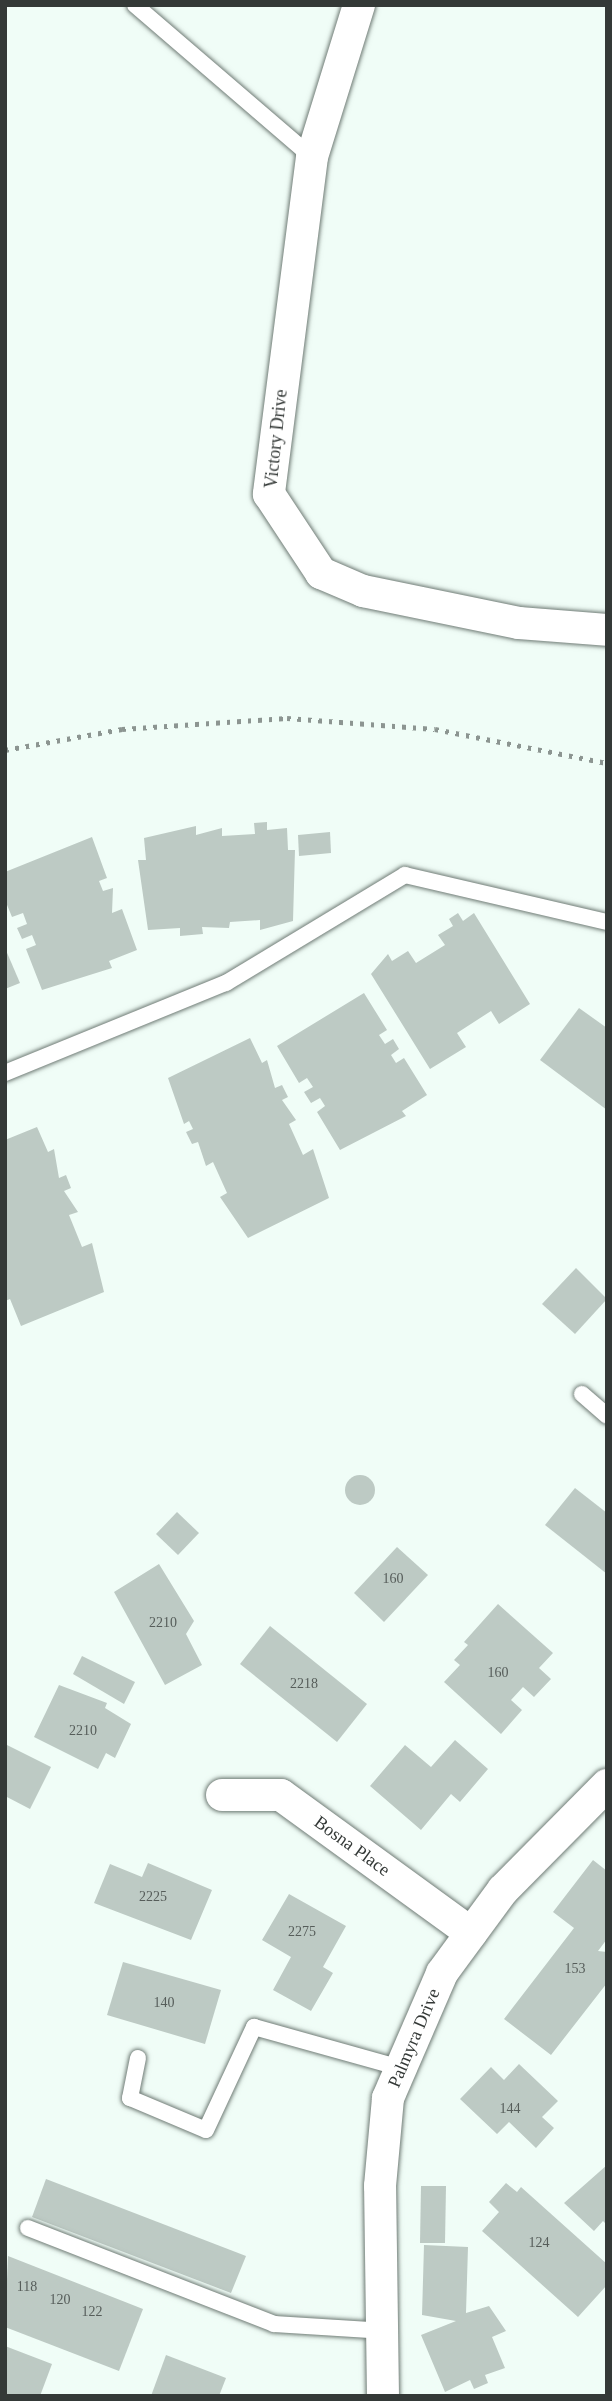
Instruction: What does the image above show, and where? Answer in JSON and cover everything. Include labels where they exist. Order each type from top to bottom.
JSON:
[{"type":"street","name":"Victory Drive","points":[[359,5],[312,157],[269,494],[321,573],[363,591],[519,623],[607,630]]},
{"type":"street","name":"Palmyra Drive","points":[[383,2396],[386,2331],[380,2186],[388,2098],[442,1973],[503,1890],[607,1785]]},
{"type":"street","name":"Bosna Place","points":[[222,1795],[281,1795],[471,1933]]},
{"type":"lane","points":[[135,5],[312,157]]},
{"type":"lane","points":[[5,1073],[226,983],[405,875],[607,922]]},
{"type":"lane","points":[[582,1394],[607,1416]]},
{"type":"lane","points":[[138,2058],[130,2098],[206,2130],[254,2026],[401,2068]]},
{"type":"lane","points":[[28,2228],[274,2324],[386,2331]]},
{"type":"building","points":[[267,822],[267,830],[287,828],[288,850],[295,850],[293,921],[260,930],[260,920],[230,922],[229,928],[202,927],[203,934],[180,936],[180,928],[148,930],[138,860],[146,860],[144,838],[196,826],[196,835],[222,828],[222,836],[255,834],[254,823]]},
{"type":"building","points":[[330,832],[331,853],[299,856],[298,835]]},
{"type":"building","points":[[92,837],[107,878],[99,881],[103,891],[113,888],[112,913],[122,909],[137,950],[109,961],[112,968],[42,990],[26,949],[36,945],[32,935],[22,939],[17,928],[27,924],[23,913],[12,917],[5,900],[5,872]]},
{"type":"building","points":[[458,913],[463,921],[474,913],[530,1004],[499,1024],[491,1011],[457,1033],[466,1047],[430,1069],[371,974],[388,954],[392,961],[408,951],[416,963],[445,945],[438,935],[453,926],[449,919]]},
{"type":"building","points":[[5,948],[20,983],[5,989]]},
{"type":"building","points":[[364,993],[387,1030],[379,1035],[385,1044],[393,1039],[399,1049],[391,1055],[396,1063],[404,1058],[427,1095],[402,1111],[406,1116],[340,1150],[317,1112],[325,1106],[320,1098],[311,1103],[304,1092],[313,1087],[307,1078],[299,1083],[277,1046]]},
{"type":"building","points":[[579,1008],[607,1028],[607,1110],[540,1060]]},
{"type":"building","points":[[250,1038],[262,1063],[267,1060],[275,1088],[282,1085],[288,1097],[282,1100],[296,1120],[289,1124],[303,1155],[313,1149],[329,1198],[248,1238],[220,1197],[227,1193],[213,1162],[206,1166],[198,1142],[192,1144],[186,1132],[193,1129],[189,1121],[184,1124],[168,1078]]},
{"type":"building","points":[[37,1127],[48,1152],[54,1149],[59,1178],[66,1175],[71,1188],[64,1191],[78,1212],[69,1215],[82,1247],[92,1243],[104,1292],[21,1326],[10,1299],[5,1301],[5,1140]]},
{"type":"building","points":[[576,1268],[607,1299],[575,1334],[542,1304]]},
{"type":"building","points":[[360,1475],[371,1479],[375,1490],[371,1501],[360,1505],[349,1501],[345,1490],[349,1479]]},
{"type":"building","points":[[575,1488],[607,1513],[607,1574],[545,1525]]},
{"type":"building","points":[[177,1512],[199,1533],[178,1555],[156,1534]]},
{"type":"building","points":[[397,1547],[428,1575],[384,1622],[354,1593]]},
{"type":"building","points":[[159,1564],[194,1621],[186,1634],[202,1665],[165,1685],[114,1592]]},
{"type":"building","points":[[498,1604],[553,1653],[539,1668],[551,1679],[534,1697],[523,1687],[511,1700],[522,1710],[501,1734],[444,1682],[460,1665],[454,1660],[468,1645],[464,1642]]},
{"type":"building","points":[[270,1626],[367,1704],[337,1742],[240,1664]]},
{"type":"building","points":[[82,1656],[135,1682],[124,1704],[73,1674]]},
{"type":"building","points":[[59,1685],[107,1703],[105,1708],[131,1724],[115,1758],[106,1753],[98,1769],[34,1737]]},
{"type":"building","points":[[455,1740],[488,1769],[460,1802],[451,1794],[421,1830],[370,1786],[405,1745],[431,1767]]},
{"type":"building","points":[[5,1744],[51,1767],[30,1809],[5,1796]]},
{"type":"building","points":[[593,1860],[607,1871],[607,1939],[598,1951],[607,1952],[607,1983],[551,2055],[504,2019],[574,1928],[553,1912]]},
{"type":"building","points":[[148,1863],[212,1890],[191,1940],[94,1903],[110,1864],[142,1877]]},
{"type":"building","points":[[289,1894],[346,1926],[323,1967],[333,1973],[311,2011],[273,1990],[291,1957],[262,1940]]},
{"type":"building","points":[[123,1962],[221,1990],[205,2044],[107,2015]]},
{"type":"building","points":[[519,2064],[558,2101],[542,2117],[554,2128],[536,2148],[509,2122],[497,2134],[460,2099],[491,2067],[504,2080]]},
{"type":"building","points":[[607,2165],[607,2225],[603,2221],[594,2231],[564,2203]]},
{"type":"building","points":[[46,2179],[246,2256],[231,2293],[32,2217]]},
{"type":"building","points":[[506,2183],[517,2192],[521,2187],[607,2264],[607,2285],[578,2317],[482,2231],[499,2212],[489,2202]]},
{"type":"building","points":[[421,2186],[446,2186],[445,2243],[420,2243]]},
{"type":"building","points":[[424,2245],[468,2247],[466,2313],[489,2306],[506,2331],[492,2337],[505,2368],[485,2375],[488,2383],[474,2389],[470,2380],[445,2392],[421,2335],[456,2321],[422,2315]]},
{"type":"building","points":[[8,2256],[143,2309],[119,2371],[5,2327]]},
{"type":"building","points":[[5,2346],[52,2364],[40,2396],[5,2396]]},
{"type":"building","points":[[166,2355],[226,2378],[219,2396],[151,2396]]},
{"type":"railway","points":[[5,750],[122,729],[287,718],[435,729],[607,763]]}]
